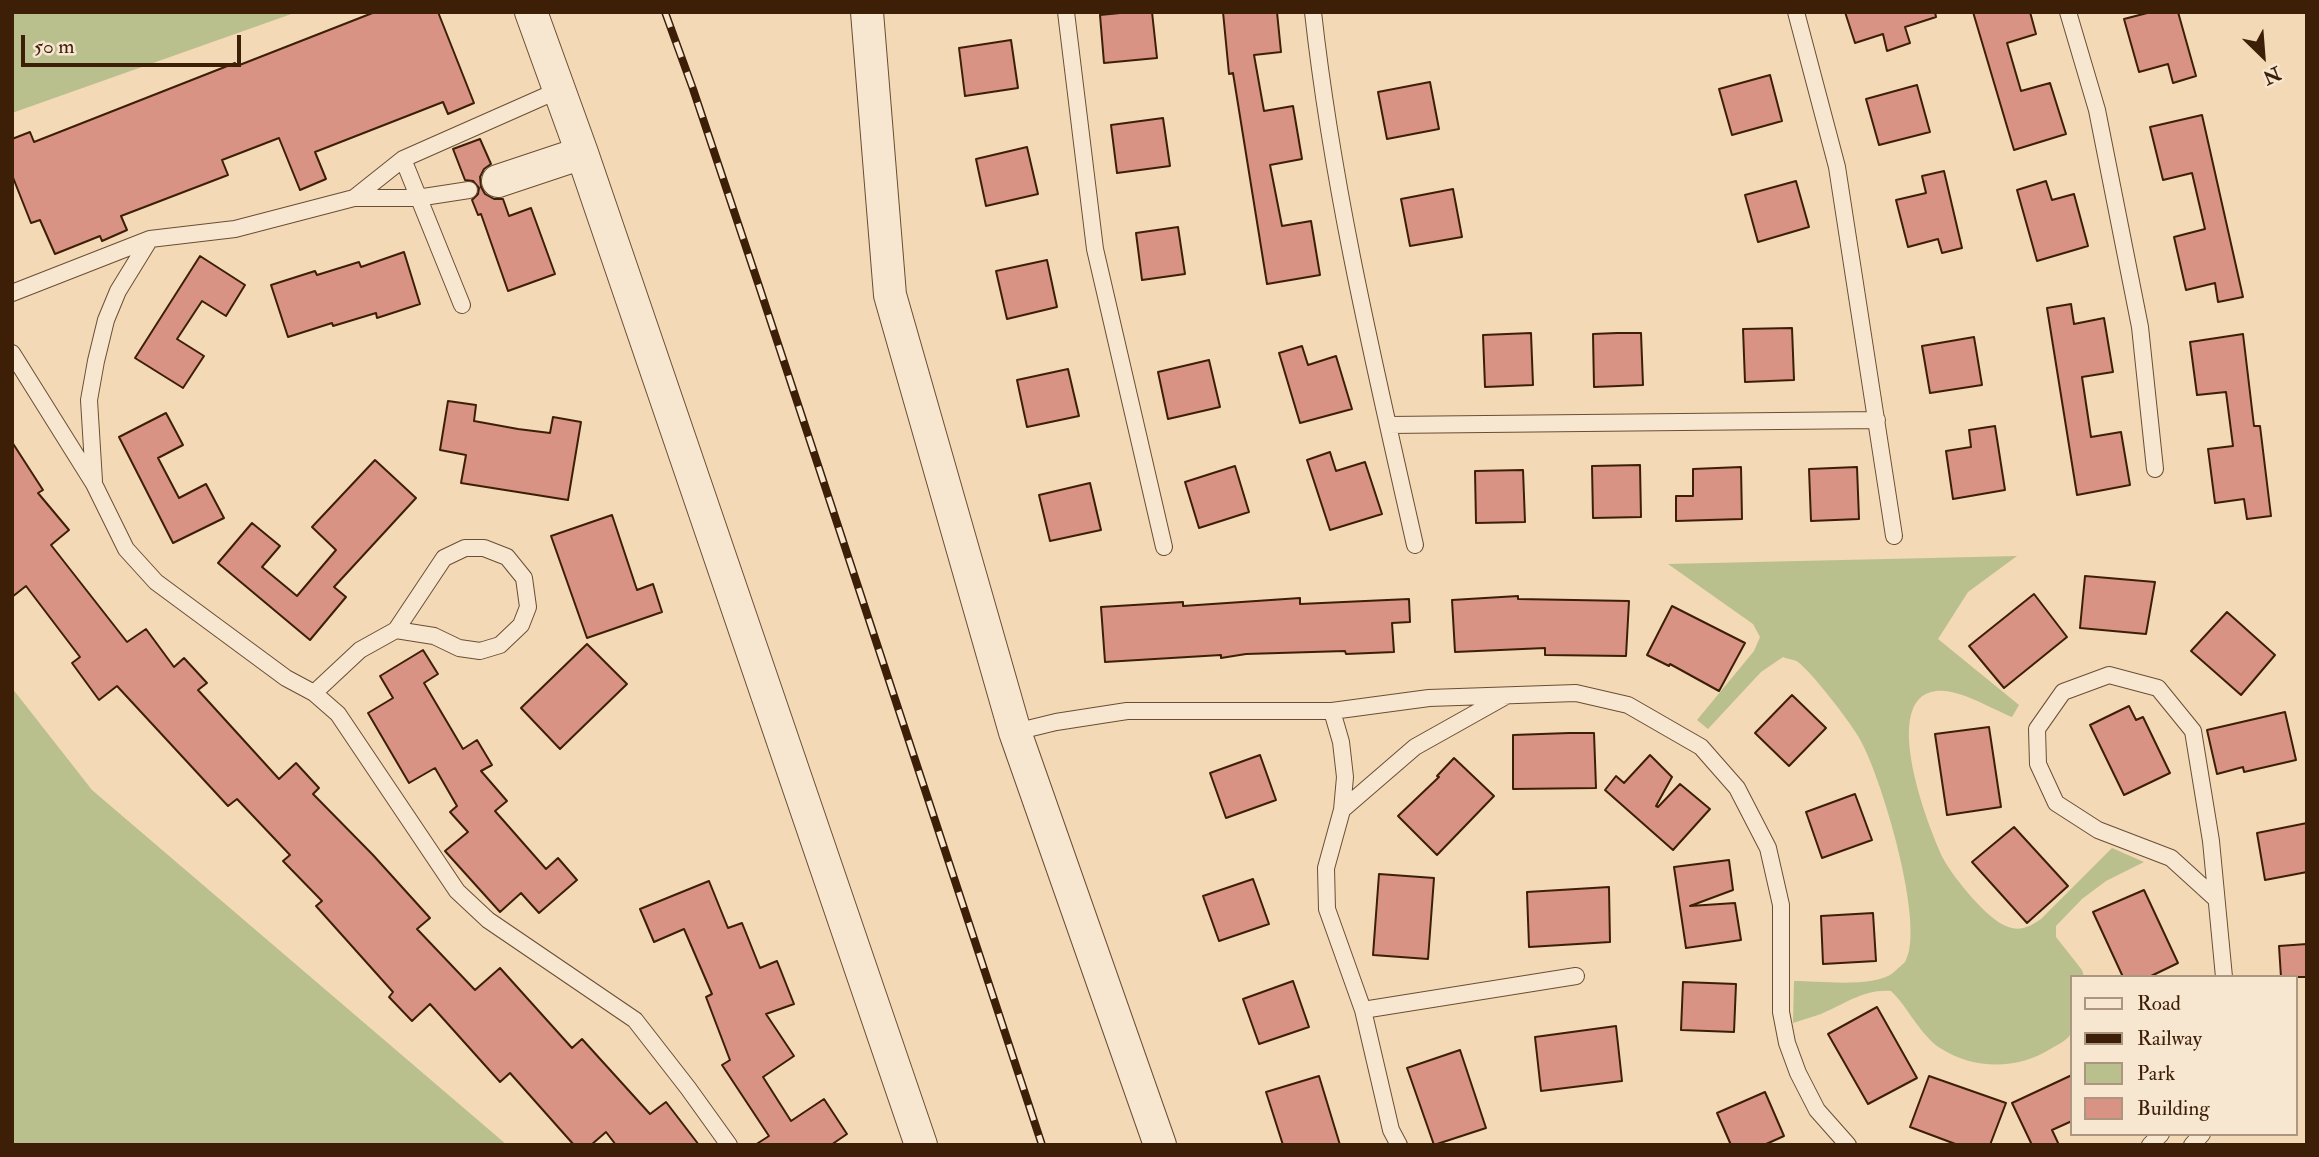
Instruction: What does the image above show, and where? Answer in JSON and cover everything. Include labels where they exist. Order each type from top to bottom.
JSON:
[{"type":"street","points":[[531,12],[582,153],[921,1145]]},
{"type":"street","points":[[867,12],[890,295],[1015,732],[1160,1145]]},
{"type":"street","points":[[483,186],[582,153]]},
{"type":"lane","points":[[1066,12],[1095,249],[1164,547]]},
{"type":"lane","points":[[1313,12],[1320,80],[1353,268],[1415,545]]},
{"type":"lane","points":[[1796,12],[1837,167],[1894,536]]},
{"type":"lane","points":[[2068,12],[2097,110],[2140,327],[2155,469]]},
{"type":"lane","points":[[354,198],[403,159],[559,90]]},
{"type":"lane","points":[[403,159],[462,305]]},
{"type":"lane","points":[[12,293],[150,239],[236,229],[354,198],[418,198],[483,186]]},
{"type":"lane","points":[[94,484],[89,400],[96,361],[106,320],[118,291],[150,239]]},
{"type":"lane","points":[[12,353],[94,484],[126,549],[156,582],[286,678],[314,693],[338,714],[457,891],[488,920],[635,1020],[729,1145]]},
{"type":"lane","points":[[1388,425],[1877,421]]},
{"type":"lane","points":[[314,693],[360,650],[396,630],[444,558],[465,548],[484,548],[507,557],[524,578],[528,607],[521,625],[500,645],[480,651],[459,648],[434,636],[396,630]]},
{"type":"lane","points":[[2215,898],[2171,858],[2098,830],[2056,803],[2038,764],[2037,729],[2063,692],[2109,675],[2158,688],[2193,731],[2211,841],[2224,975]]},
{"type":"lane","points":[[1015,732],[1056,722],[1128,711],[1332,711],[1429,698],[1576,693],[1628,705],[1701,747],[1737,788],[1768,848],[1781,905],[1781,1012],[1787,1043],[1798,1073],[1817,1110],[1848,1145]]},
{"type":"lane","points":[[1342,810],[1415,747],[1508,695]]},
{"type":"lane","points":[[1332,711],[1341,742],[1342,810],[1326,868],[1327,909],[1363,1010],[1391,1130],[1399,1145]]},
{"type":"lane","points":[[1363,1010],[1576,976]]},
{"type":"green space","points":[[12,12],[297,12],[12,113]]},
{"type":"green space","points":[[2017,556],[1968,592],[1938,639],[2019,705],[2012,717],[1964,696],[1936,691],[1919,699],[1911,716],[1909,740],[1920,795],[1944,860],[1963,887],[1998,922],[2015,929],[2024,928],[2041,919],[2112,848],[2144,862],[2106,881],[2082,899],[2056,926],[2056,937],[2083,975],[2070,975],[2070,1035],[2067,1039],[2039,1055],[2011,1063],[1967,1060],[1953,1055],[1933,1042],[1891,991],[1872,992],[1793,1023],[1794,981],[1873,981],[1893,973],[1905,962],[1910,944],[1910,917],[1898,849],[1878,781],[1858,736],[1830,697],[1795,660],[1783,657],[1761,672],[1708,729],[1697,720],[1754,651],[1760,637],[1753,624],[1668,564]]},
{"type":"green space","points":[[12,688],[92,790],[507,1145],[12,1145]]},
{"type":"building","points":[[375,12],[438,12],[474,103],[448,114],[443,102],[315,152],[326,179],[300,190],[279,138],[222,160],[228,175],[121,216],[127,230],[102,241],[100,236],[55,254],[40,220],[31,223],[12,175],[12,139],[30,132],[34,142],[235,63],[237,66]]},
{"type":"building","points":[[1152,12],[1157,58],[1104,63],[1100,15]]},
{"type":"building","points":[[1223,12],[1277,12],[1281,52],[1254,55],[1264,111],[1293,106],[1302,159],[1270,165],[1282,226],[1311,221],[1320,275],[1267,284],[1233,73],[1229,74]]},
{"type":"building","points":[[1845,12],[1935,12],[1936,17],[1905,27],[1910,43],[1887,51],[1883,34],[1855,43]]},
{"type":"building","points":[[1973,12],[2030,12],[2036,34],[2007,43],[2021,91],[2050,83],[2066,134],[2014,150]]},
{"type":"building","points":[[2151,12],[2178,12],[2196,76],[2173,83],[2168,64],[2139,72],[2124,19]]},
{"type":"building","points":[[1011,40],[1018,88],[965,96],[959,48]]},
{"type":"building","points":[[1770,75],[1782,121],[1732,135],[1719,89]]},
{"type":"building","points":[[1430,82],[1439,129],[1387,139],[1378,92]]},
{"type":"building","points":[[1917,85],[1930,132],[1879,145],[1866,99]]},
{"type":"building","points":[[2202,115],[2243,297],[2218,302],[2215,283],[2186,290],[2174,237],[2205,229],[2192,173],[2163,180],[2150,127]]},
{"type":"building","points":[[1163,118],[1170,166],[1117,173],[1111,125]]},
{"type":"building","points":[[480,139],[491,164],[484,169],[480,177],[481,187],[485,194],[494,199],[503,199],[509,216],[531,208],[555,274],[508,291],[481,214],[478,215],[472,200],[478,194],[479,188],[473,181],[465,180],[453,149]]},
{"type":"building","points":[[1027,147],[1038,194],[986,206],[976,159]]},
{"type":"building","points":[[1944,171],[1962,248],[1942,253],[1938,239],[1908,247],[1896,200],[1926,193],[1922,176]]},
{"type":"building","points":[[1796,181],[1809,227],[1758,242],[1745,195]]},
{"type":"building","points":[[2046,181],[2052,200],[2074,194],[2088,246],[2037,261],[2017,190]]},
{"type":"building","points":[[1453,189],[1462,237],[1410,246],[1401,199]]},
{"type":"building","points":[[1178,227],[1185,274],[1142,280],[1136,233]]},
{"type":"building","points":[[404,252],[420,304],[377,318],[376,313],[288,337],[271,285],[315,271],[317,275],[359,262],[361,267]]},
{"type":"building","points":[[200,256],[245,285],[226,316],[202,301],[177,339],[204,356],[183,388],[135,358]]},
{"type":"building","points":[[1047,260],[1057,307],[1007,319],[996,271]]},
{"type":"building","points":[[2071,304],[2074,324],[2104,318],[2113,372],[2082,377],[2091,437],[2121,432],[2130,485],[2077,495],[2047,308]]},
{"type":"building","points":[[1792,328],[1794,380],[1745,382],[1743,329]]},
{"type":"building","points":[[1531,333],[1533,385],[1485,387],[1483,335]]},
{"type":"building","points":[[1641,333],[1643,385],[1594,387],[1593,334]]},
{"type":"building","points":[[2243,334],[2254,426],[2260,426],[2271,516],[2247,519],[2244,499],[2215,503],[2208,449],[2233,446],[2226,392],[2197,395],[2190,342]]},
{"type":"building","points":[[1974,337],[1982,385],[1930,393],[1922,346]]},
{"type":"building","points":[[1302,346],[1308,365],[1336,356],[1352,409],[1300,423],[1279,353]]},
{"type":"building","points":[[1209,360],[1220,407],[1168,419],[1158,372]]},
{"type":"building","points":[[1068,369],[1079,416],[1027,427],[1017,380]]},
{"type":"building","points":[[448,401],[476,405],[474,421],[518,429],[550,433],[553,417],[581,422],[568,500],[461,483],[466,455],[440,450]]},
{"type":"building","points":[[166,413],[183,445],[158,458],[179,498],[206,484],[224,518],[173,543],[119,437]]},
{"type":"building","points":[[1995,426],[2005,490],[1953,499],[1946,451],[1971,447],[1969,430]]},
{"type":"building","points":[[12,442],[43,490],[38,493],[69,530],[51,545],[127,642],[146,629],[174,667],[184,658],[207,683],[198,690],[279,779],[296,763],[319,788],[313,794],[430,918],[417,929],[475,990],[500,968],[572,1048],[582,1039],[650,1114],[666,1102],[699,1145],[616,1145],[606,1132],[591,1145],[574,1145],[510,1073],[500,1082],[430,1004],[412,1021],[389,997],[393,992],[316,906],[322,901],[283,861],[290,855],[237,799],[228,806],[117,686],[99,700],[72,663],[80,657],[26,586],[12,597]]},
{"type":"building","points":[[1330,452],[1336,471],[1365,462],[1382,514],[1330,530],[1307,460]]},
{"type":"building","points":[[375,460],[416,498],[334,587],[346,597],[310,640],[218,563],[252,523],[280,546],[262,567],[297,596],[336,550],[312,527]]},
{"type":"building","points":[[1640,465],[1641,517],[1593,518],[1592,466]]},
{"type":"building","points":[[1235,466],[1249,512],[1199,528],[1185,482]]},
{"type":"building","points":[[1741,467],[1742,519],[1676,521],[1676,496],[1693,496],[1693,469]]},
{"type":"building","points":[[1857,467],[1859,519],[1811,521],[1809,469]]},
{"type":"building","points":[[1523,470],[1525,522],[1476,523],[1475,471]]},
{"type":"building","points":[[1090,483],[1101,530],[1050,541],[1039,495]]},
{"type":"building","points":[[612,515],[637,590],[653,584],[662,612],[587,638],[551,536]]},
{"type":"building","points":[[2085,576],[2155,582],[2146,634],[2080,628]]},
{"type":"building","points":[[2034,594],[2067,637],[2004,688],[1969,646]]},
{"type":"building","points":[[1518,596],[1518,599],[1629,601],[1626,656],[1545,655],[1545,648],[1455,652],[1452,600]]},
{"type":"building","points":[[1300,598],[1300,604],[1409,599],[1410,622],[1392,623],[1394,652],[1246,654],[1221,658],[1221,655],[1105,662],[1101,607],[1183,602],[1183,606]]},
{"type":"building","points":[[1672,606],[1745,643],[1719,691],[1670,664],[1669,666],[1647,655]]},
{"type":"building","points":[[2227,612],[2275,655],[2241,695],[2191,651]]},
{"type":"building","points":[[587,644],[627,684],[560,749],[521,708]]},
{"type":"building","points":[[423,650],[438,674],[424,683],[463,749],[477,740],[492,765],[481,771],[507,801],[495,811],[546,869],[558,858],[577,880],[539,913],[521,893],[500,912],[445,851],[468,832],[450,812],[457,806],[435,768],[409,783],[368,713],[393,698],[380,676]]},
{"type":"building","points":[[1792,695],[1826,728],[1789,766],[1755,733]]},
{"type":"building","points":[[2129,706],[2136,720],[2143,717],[2170,773],[2124,795],[2090,725]]},
{"type":"building","points":[[2285,712],[2296,760],[2244,772],[2243,767],[2217,774],[2207,730]]},
{"type":"building","points":[[1989,727],[2001,807],[1947,815],[1935,734]]},
{"type":"building","points":[[1594,733],[1596,788],[1513,789],[1513,735]]},
{"type":"building","points":[[1260,755],[1276,800],[1226,818],[1210,773]]},
{"type":"building","points":[[1650,755],[1672,777],[1656,806],[1680,784],[1710,809],[1673,850],[1605,790],[1616,776],[1624,783]]},
{"type":"building","points":[[1454,758],[1494,796],[1437,855],[1398,816],[1439,777],[1437,776]]},
{"type":"building","points":[[1855,794],[1872,840],[1822,858],[1806,812]]},
{"type":"building","points":[[2307,823],[2307,872],[2265,880],[2257,833]]},
{"type":"building","points":[[2014,827],[2068,886],[2027,923],[1972,862]]},
{"type":"building","points":[[1729,860],[1733,890],[1690,906],[1735,903],[1741,940],[1686,948],[1674,867]]},
{"type":"building","points":[[1379,874],[1434,878],[1428,959],[1373,955]]},
{"type":"building","points":[[1253,879],[1269,924],[1219,941],[1203,896]]},
{"type":"building","points":[[709,881],[728,928],[742,923],[760,968],[777,961],[794,1004],[766,1014],[794,1056],[763,1077],[791,1121],[824,1099],[847,1134],[831,1145],[755,1145],[769,1136],[722,1065],[730,1060],[706,997],[712,994],[684,929],[654,942],[640,909]]},
{"type":"building","points":[[1609,887],[1610,942],[1529,947],[1527,892]]},
{"type":"building","points":[[2144,890],[2178,963],[2153,975],[2122,975],[2093,912]]},
{"type":"building","points":[[1873,913],[1876,961],[1823,964],[1821,916]]},
{"type":"building","points":[[2307,944],[2307,977],[2281,975],[2279,946]]},
{"type":"building","points":[[1293,981],[1309,1027],[1259,1044],[1243,999]]},
{"type":"building","points":[[1683,982],[1736,984],[1734,1032],[1681,1030]]},
{"type":"building","points":[[1877,1007],[1917,1078],[1868,1104],[1828,1034]]},
{"type":"building","points":[[1616,1026],[1622,1081],[1541,1091],[1535,1037]]},
{"type":"building","points":[[1460,1050],[1486,1128],[1434,1145],[1407,1068]]},
{"type":"building","points":[[1319,1076],[1340,1145],[1283,1145],[1266,1092]]},
{"type":"building","points":[[1929,1076],[2006,1103],[1990,1145],[1958,1145],[1910,1127]]},
{"type":"building","points":[[2070,1076],[2070,1122],[2052,1130],[2059,1145],[2032,1145],[2012,1103]]},
{"type":"building","points":[[1765,1092],[1784,1136],[1764,1145],[1731,1145],[1717,1113]]},
{"type":"railway","points":[[665,12],[759,286],[1042,1145]]}]
